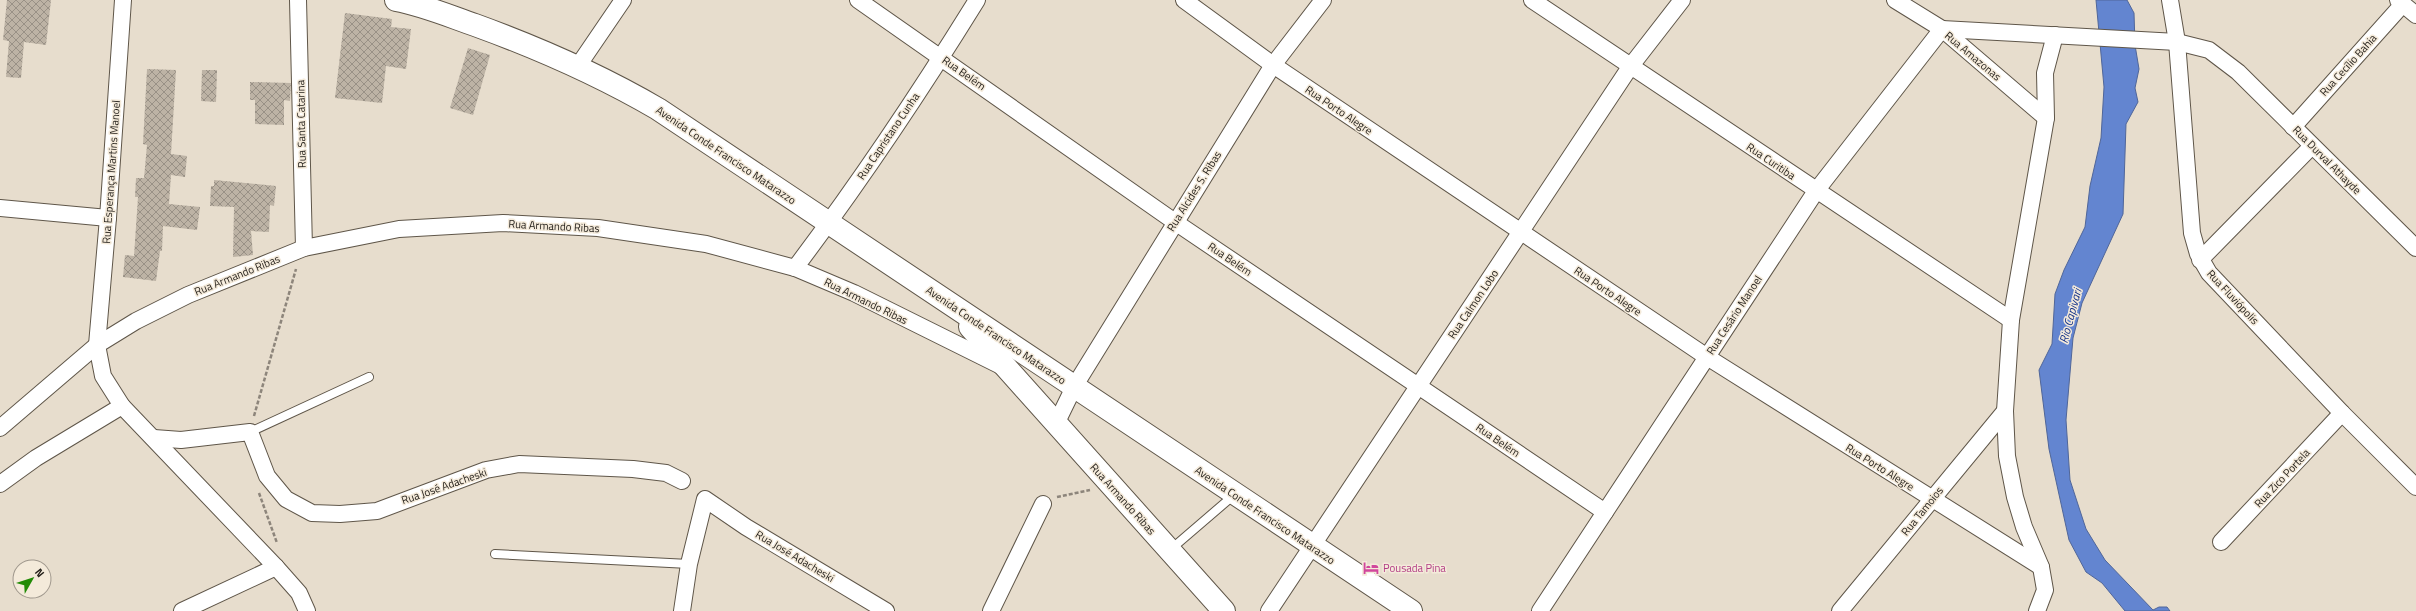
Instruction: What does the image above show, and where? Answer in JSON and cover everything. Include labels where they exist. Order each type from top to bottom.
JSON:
[{"type":"street","name":"Rua Esperança Martins Manoel","points":[[123,0],[108,218],[97,345],[103,376],[122,406],[154,438],[299,593],[307,611]]},
{"type":"street","name":"Rua Santa Catarina","points":[[298,0],[304,248]]},
{"type":"street","points":[[578,66],[623,0]]},
{"type":"street","name":"Rua Belém","points":[[858,0],[942,57],[1175,222],[1605,512]]},
{"type":"street","name":"Rua Capristano Cunha","points":[[796,268],[828,224],[942,57],[977,0]]},
{"type":"street","name":"Rua Porto Alegre","points":[[1184,0],[1273,65],[1707,357],[1931,500],[2041,567]]},
{"type":"street","name":"Rua Alcides S. Ribas","points":[[1056,424],[1074,387],[1273,65],[1322,0]]},
{"type":"street","name":"Rua Curitiba","points":[[1532,0],[1630,67],[2011,320]]},
{"type":"street","name":"Rua Calmon Lobo","points":[[1269,611],[1630,67],[1682,0]]},
{"type":"street","name":"Rua Amazonas","points":[[1895,0],[1942,29],[2046,118]]},
{"type":"street","name":"Rua Fluviópolis","points":[[2170,0],[2177,42],[2192,234],[2200,260],[2209,273],[2342,413],[2416,487]]},
{"type":"street","name":"Avenida Conde Francisco Matarazzo","points":[[402,1],[524,42],[578,66],[658,109],[828,224],[1410,611]]},
{"type":"street","points":[[2401,2],[2416,15]]},
{"type":"street","name":"Rua Cecílio Bahia","points":[[2293,127],[2401,2]]},
{"type":"street","name":"Rua Durval Athayde","points":[[1942,29],[2092,36],[2177,42],[2209,50],[2238,72],[2416,248]]},
{"type":"street","name":"Rua Cesário Manoel","points":[[1540,611],[1816,191],[1942,29]]},
{"type":"street","points":[[2037,611],[2045,590],[2041,567],[2024,527],[2015,497],[2007,456],[2005,411],[2011,320],[2046,118],[2045,73],[2055,35]]},
{"type":"street","points":[[2200,260],[2312,146]]},
{"type":"street","points":[[0,208],[108,218]]},
{"type":"street","name":"Rua Armando Ribas","points":[[0,428],[97,345],[136,321],[188,295],[304,248],[399,229],[511,224],[598,228],[706,244],[796,268],[854,294],[1007,369]]},
{"type":"street","name":"Rua Armando Ribas","points":[[949,304],[1224,611]]},
{"type":"street","points":[[0,484],[36,458],[122,406]]},
{"type":"street","name":"Rua Tamoios","points":[[1840,611],[2005,411]]},
{"type":"street","name":"Rua Zico Portela","points":[[2221,542],[2342,413]]},
{"type":"street","points":[[154,438],[181,440],[250,432]]},
{"type":"street","name":"Rua José Adacheski","points":[[250,432],[267,476],[286,499],[312,513],[340,514],[377,510],[486,470],[519,464],[632,469],[666,473],[682,482]]},
{"type":"street","name":"Rua José Adacheski","points":[[689,564],[705,499],[746,527],[886,611]]},
{"type":"street","points":[[991,611],[1043,504]]},
{"type":"street","points":[[682,611],[689,564]]},
{"type":"street","points":[[182,611],[276,567]]},
{"type":"lane","points":[[250,432],[369,377]]},
{"type":"lane","points":[[1170,550],[1235,495]]},
{"type":"lane","points":[[495,554],[689,564]]},
{"type":"path","points":[[1043,504],[1048,499],[1112,486]]},
{"type":"water","name":"Rio Capivari","points":[[2096,0],[2127,0],[2134,13],[2135,45],[2139,69],[2135,88],[2138,102],[2126,124],[2123,214],[2082,303],[2073,338],[2066,420],[2070,480],[2086,529],[2105,560],[2153,610],[2159,607],[2167,607],[2170,611],[2125,611],[2102,583],[2086,572],[2069,540],[2049,449],[2039,370],[2052,344],[2055,294],[2064,270],[2085,227],[2090,186],[2101,138],[2104,87]]},
{"type":"building","points":[[7,0],[51,0],[46,45],[24,42],[21,78],[6,77],[9,41],[3,40]]},
{"type":"building","points":[[345,13],[392,19],[391,27],[411,29],[406,69],[386,66],[382,103],[335,98]]},
{"type":"building","points":[[468,48],[490,55],[473,115],[450,108]]},
{"type":"building","points":[[147,69],[176,70],[171,154],[187,156],[185,177],[171,175],[169,204],[200,207],[197,230],[163,226],[162,251],[160,251],[156,281],[123,277],[125,255],[134,256],[138,197],[135,197],[136,178],[144,178],[147,145],[143,144]]},
{"type":"building","points":[[202,70],[217,70],[216,102],[201,101]]},
{"type":"building","points":[[250,82],[291,83],[290,101],[284,100],[284,125],[255,124],[255,100],[250,100]]},
{"type":"building","points":[[214,180],[276,186],[274,206],[270,205],[269,232],[251,231],[253,255],[233,257],[234,207],[210,206],[211,186],[214,186]]},
{"type":"place","name":"Pousada Pina","points":[[1371,568]]}]
